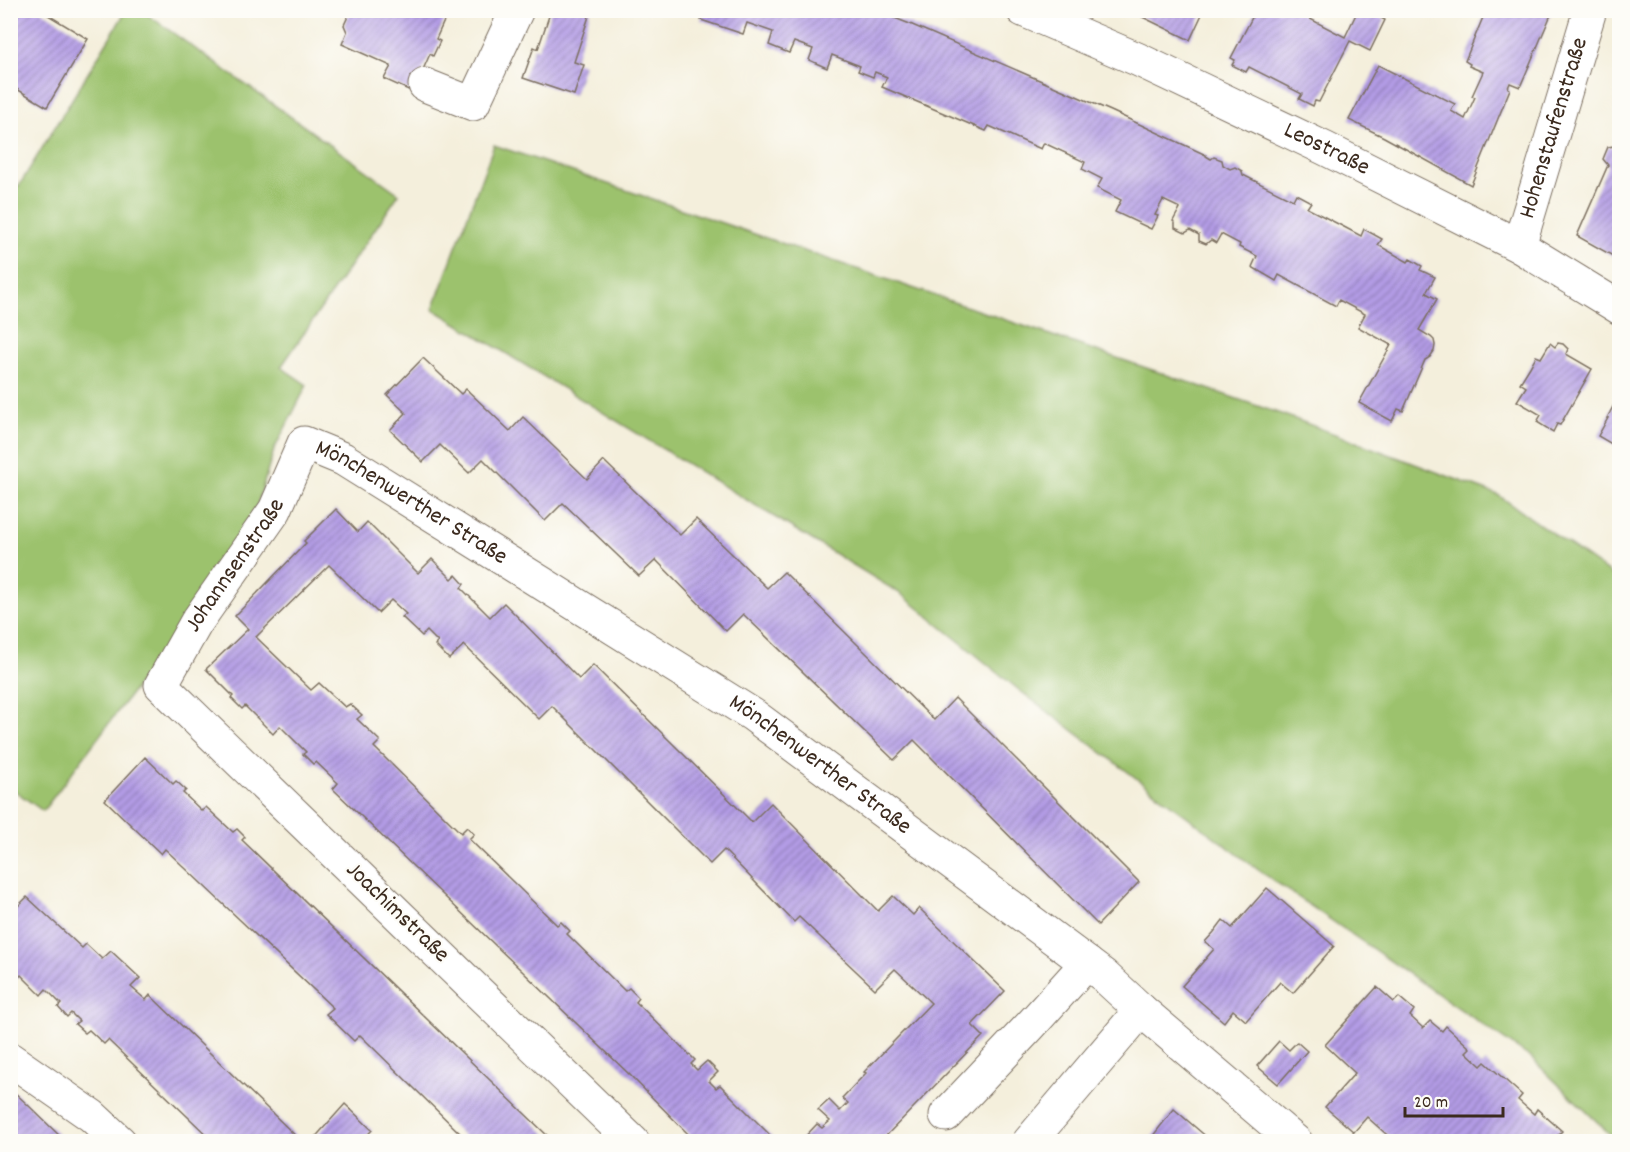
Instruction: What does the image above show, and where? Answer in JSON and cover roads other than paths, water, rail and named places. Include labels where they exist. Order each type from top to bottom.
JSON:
[{"type":"street","points":[[425,85],[473,104],[516,10]]},
{"type":"street","name":"Leostraße","points":[[1023,10],[1137,59],[1303,138],[1519,246],[1620,308]]},
{"type":"street","name":"Hohenstaufenstraße","points":[[1519,246],[1590,10]]},
{"type":"street","name":"Johannsenstraße","points":[[161,685],[196,623],[275,510],[304,443]]},
{"type":"street","name":"Mönchenwerther Straße","points":[[304,443],[343,459],[753,715],[1103,975],[1296,1142]]},
{"type":"street","name":"Joachimstraße","points":[[161,685],[633,1142]]},
{"type":"street","points":[[946,1115],[1087,963]]},
{"type":"street","points":[[1029,1142],[1142,1010]]},
{"type":"street","points":[[10,1059],[92,1116],[120,1142]]}]
